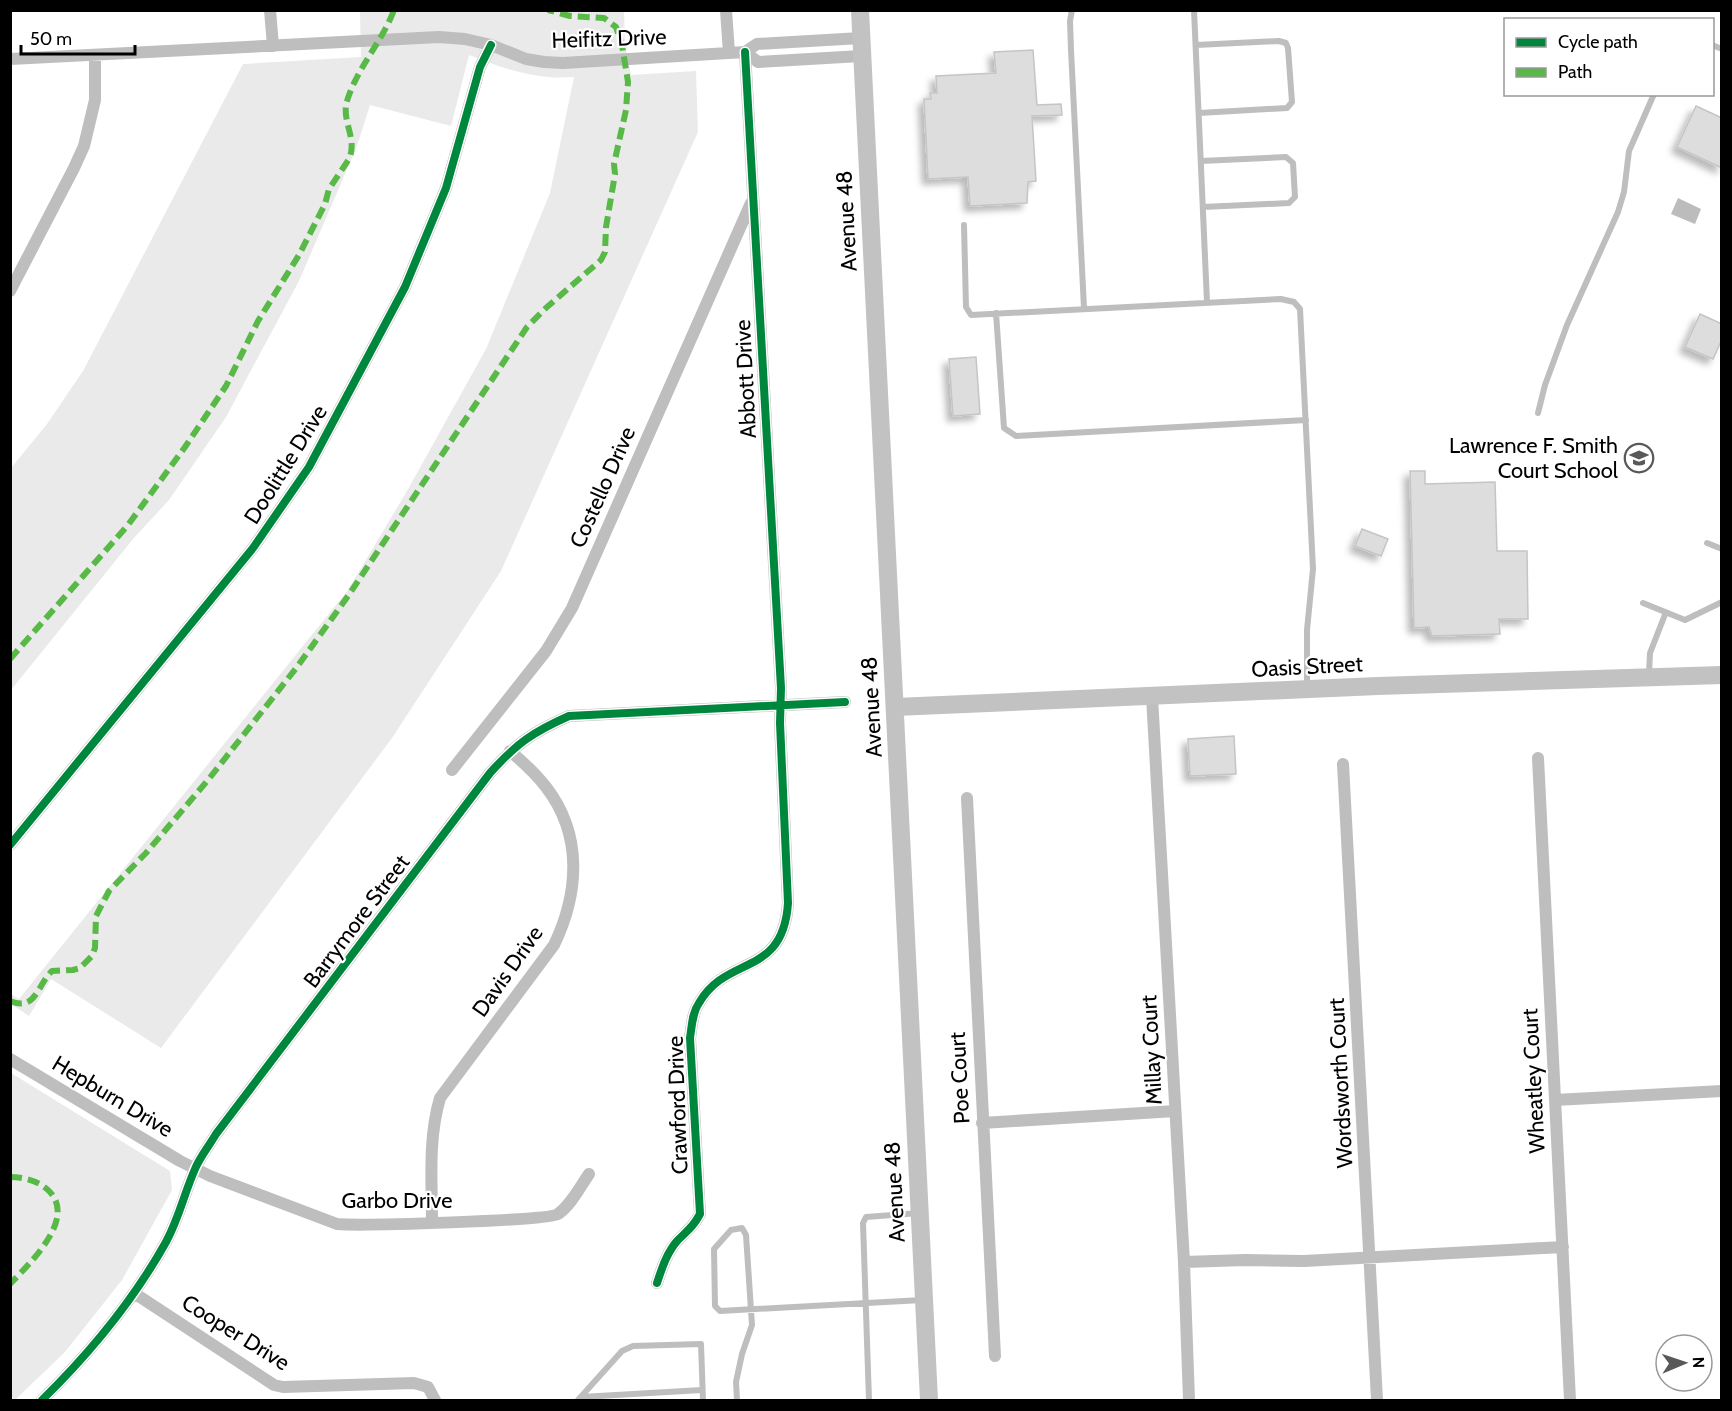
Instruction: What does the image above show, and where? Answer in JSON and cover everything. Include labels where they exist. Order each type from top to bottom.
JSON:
[{"type":"main road","name":"Avenue 48","points":[[860,10],[928,1401]]},
{"type":"main road","name":"Oasis Street","points":[[895,707],[1721,675]]},
{"type":"street","points":[[270,10],[273,46]]},
{"type":"street","points":[[726,10],[729,53]]},
{"type":"street","name":"Heifitz Drive","points":[[10,59],[439,38],[465,39],[490,45],[526,59],[544,62],[745,52],[757,44],[861,38]]},
{"type":"street","name":"Doolittle Drive","points":[[10,845],[253,548],[309,467],[396,307],[410,276],[454,166],[480,67],[490,45]]},
{"type":"street","name":"Heifitz Drive","points":[[745,52],[758,62],[861,56]]},
{"type":"street","name":"Abbott Drive","points":[[745,52],[781,704]]},
{"type":"street","points":[[10,291],[84,146],[95,100],[95,55]]},
{"type":"street","name":"Costello Drive","points":[[452,770],[546,651],[572,608],[753,199]]},
{"type":"street","points":[[1721,675],[1722,686]]},
{"type":"street","name":"Millay Court","points":[[1152,697],[1184,1262],[1189,1401]]},
{"type":"street","name":"Barrymore Street","points":[[42,1401],[99,1340],[134,1293],[173,1227],[195,1169],[216,1134],[483,782],[510,751],[538,729],[569,716],[845,702]]},
{"type":"street","name":"Crawford Drive","points":[[657,1283],[667,1256],[678,1241],[692,1229],[700,1214],[690,1038],[697,1004],[708,989],[723,978],[752,965],[765,956],[782,934],[787,920],[781,704]]},
{"type":"street","name":"Davis Drive","points":[[432,1222],[431,1149],[434,1119],[440,1098],[554,945],[570,905],[574,880],[573,854],[561,814],[548,790],[510,751]]},
{"type":"street","name":"Wheatley Court","points":[[1538,758],[1570,1401]]},
{"type":"street","name":"Wordsworth Court","points":[[1344,764],[1377,1401]]},
{"type":"street","name":"Poe Court","points":[[967,798],[995,1356]]},
{"type":"street","name":"Hepburn Drive","points":[[10,1059],[195,1169]]},
{"type":"street","points":[[1555,1100],[1722,1091]]},
{"type":"street","points":[[982,1123],[1175,1110]]},
{"type":"street","name":"Garbo Drive","points":[[195,1169],[337,1224],[351,1225],[537,1218],[556,1215],[590,1174]]},
{"type":"street","points":[[1184,1262],[1245,1260],[1304,1262],[1563,1247]]},
{"type":"street","name":"Cooper Drive","points":[[134,1293],[274,1385],[283,1387],[414,1383],[428,1387],[435,1401]]},
{"type":"lane","points":[[1072,10],[1071,50],[1084,308]]},
{"type":"lane","points":[[1194,10],[1207,302]]},
{"type":"lane","points":[[797,41],[798,60]]},
{"type":"lane","points":[[1196,45],[1279,41],[1286,43],[1292,102],[1287,108],[1199,113]]},
{"type":"lane","points":[[1538,413],[1545,385],[1567,325],[1618,212],[1624,192],[1629,151],[1653,96]]},
{"type":"lane","points":[[1201,161],[1286,156],[1293,164],[1295,197],[1289,203],[1203,207]]},
{"type":"lane","points":[[964,225],[966,308],[971,315],[1281,299],[1294,302],[1300,309],[1313,569],[1307,630],[1307,690]]},
{"type":"lane","points":[[996,313],[1004,428],[1016,436],[1306,420]]},
{"type":"lane","points":[[1707,543],[1722,549]]},
{"type":"lane","points":[[1643,603],[1685,620],[1722,602]]},
{"type":"lane","points":[[1649,677],[1650,653],[1666,612]]},
{"type":"lane","points":[[869,1401],[863,1223],[866,1217],[920,1213]]},
{"type":"lane","points":[[738,1401],[736,1382],[752,1325],[751,1309],[746,1235],[742,1228],[731,1230],[714,1249],[715,1306],[720,1311],[751,1309],[865,1303],[924,1299]]},
{"type":"lane","points":[[580,1399],[622,1351],[633,1346],[701,1344],[703,1401]]},
{"type":"lane","points":[[580,1399],[702,1390]]},
{"type":"shaded area","points":[[624,10],[625,45],[631,75],[696,71],[698,132],[501,571],[392,738],[161,1048],[51,979],[29,1016],[11,1004],[11,994],[19,999],[348,590],[407,491],[486,349],[550,193],[574,77],[534,75],[495,65],[469,55],[451,126],[370,105],[357,146],[299,281],[226,417],[169,500],[133,539],[11,690],[11,468],[47,424],[83,371],[243,64],[361,57],[360,11]]},
{"type":"shaded area","points":[[1678,198],[1701,209],[1695,224],[1671,214]]},
{"type":"shaded area","points":[[11,1073],[170,1171],[172,1190],[122,1280],[65,1352],[15,1400],[10,1400]]},
{"type":"building","points":[[1033,50],[1037,105],[1061,104],[1062,115],[1032,116],[1036,181],[1028,182],[1027,203],[970,206],[968,177],[928,179],[924,99],[931,99],[930,93],[937,93],[936,76],[996,73],[994,52]]},
{"type":"building","points":[[1696,106],[1722,118],[1722,168],[1677,147]]},
{"type":"building","points":[[1700,314],[1722,324],[1722,339],[1713,359],[1685,347]]},
{"type":"building","points":[[976,357],[980,414],[953,416],[949,359]]},
{"type":"building","points":[[1410,471],[1425,471],[1425,484],[1495,482],[1497,551],[1527,551],[1528,619],[1499,619],[1500,634],[1432,636],[1429,627],[1414,628]]},
{"type":"building","points":[[1362,529],[1388,539],[1381,556],[1355,546]]},
{"type":"building","points":[[1234,736],[1236,774],[1190,776],[1188,739]]},
{"type":"marked path","points":[[10,659],[128,525],[226,386],[258,321],[299,255],[325,204],[329,189],[349,159],[352,144],[346,116],[347,101],[357,77],[394,10]]},
{"type":"marked path","points":[[10,1001],[25,1003],[31,1000],[52,971],[80,968],[92,956],[95,948],[96,916],[109,891],[146,853],[208,780],[297,667],[348,596],[527,327],[601,260],[605,252],[606,227],[615,174],[614,164],[626,110],[628,82],[622,45],[616,27],[604,18],[570,16],[548,10]]},
{"type":"marked path","points":[[10,1177],[31,1180],[49,1191],[56,1202],[58,1214],[48,1240],[10,1284]]},
{"type":"cycle path","points":[[10,845],[253,548],[309,467],[405,287],[446,188],[480,67],[491,45]]},
{"type":"cycle path","points":[[657,1283],[671,1250],[700,1214],[690,1038],[695,1011],[711,988],[724,977],[765,955],[776,943],[784,927],[788,903],[780,723],[781,688],[745,52]]},
{"type":"cycle path","points":[[42,1400],[110,1326],[153,1264],[166,1242],[197,1165],[216,1134],[490,773],[517,746],[545,727],[569,716],[845,702]]},
{"type":"place","name":"Lawrence F. Smith Court School","points":[[1639,458]]}]
